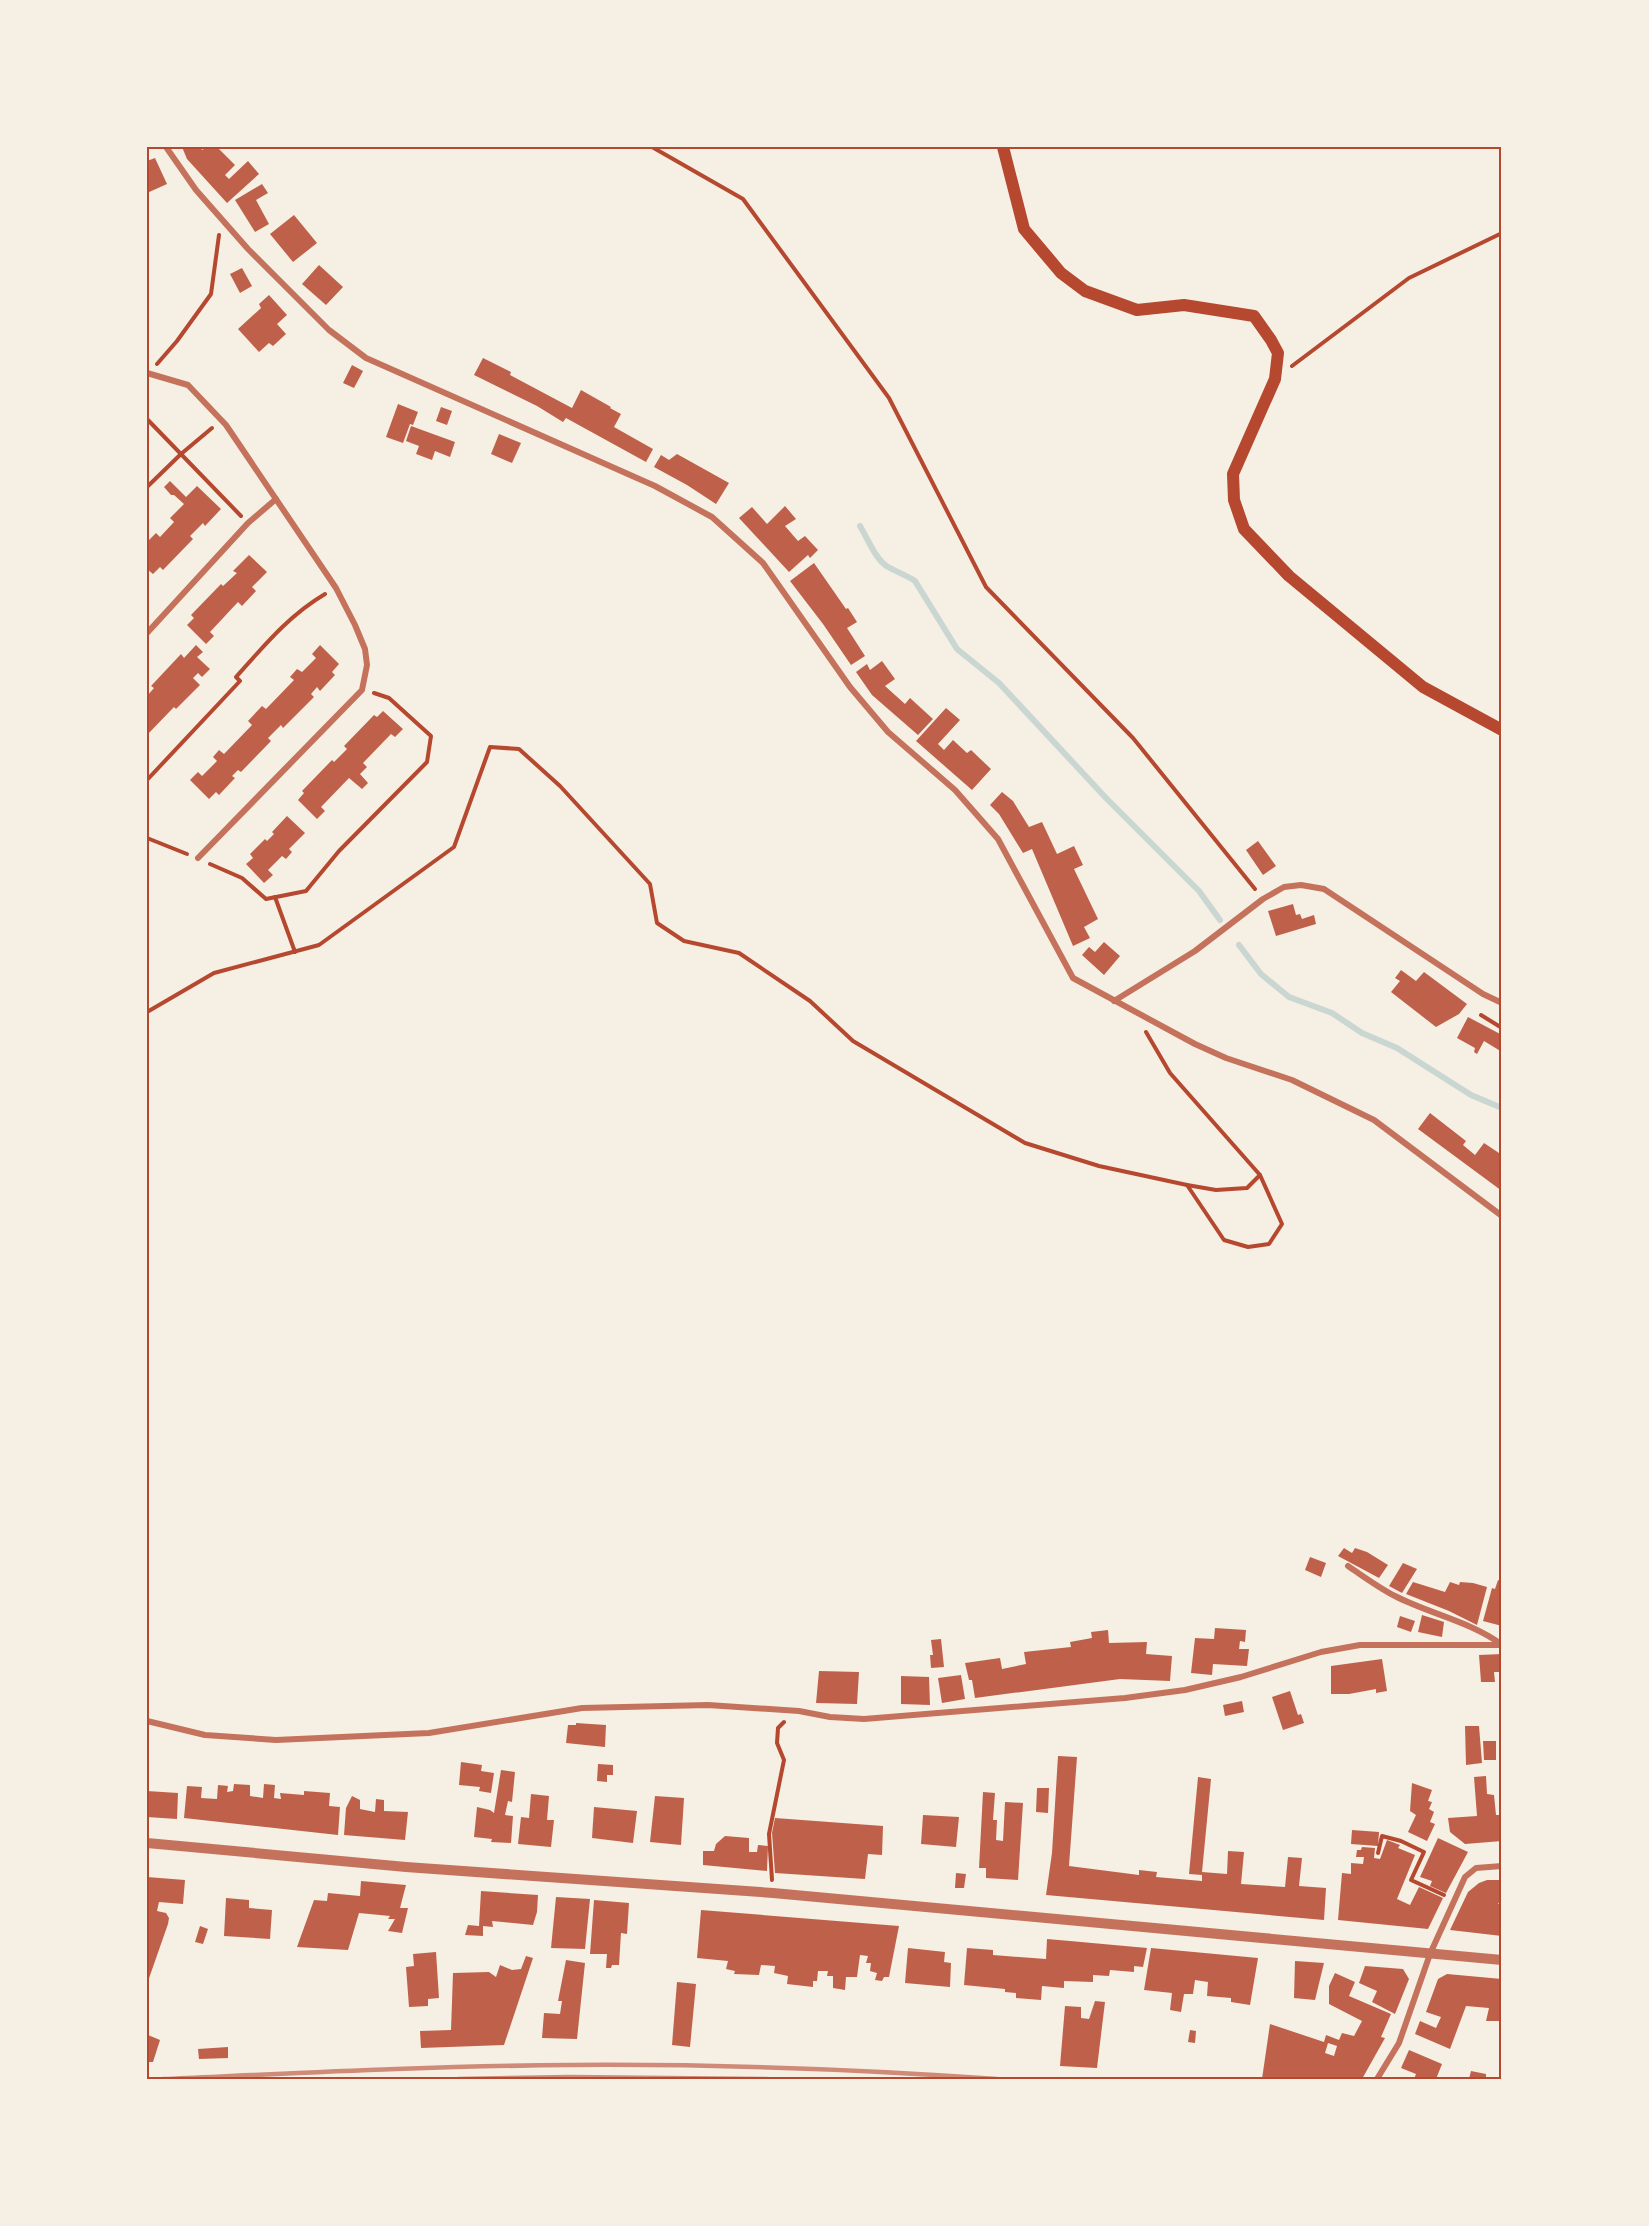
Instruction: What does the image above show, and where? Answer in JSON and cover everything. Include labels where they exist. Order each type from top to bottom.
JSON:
[{"type":"main road","points":[[1003,147],[1024,229],[1060,273],[1085,291],[1137,310],[1184,305],[1254,316],[1278,354],[1275,379],[1233,474],[1234,500],[1244,529],[1289,576],[1423,687],[1502,730]]},
{"type":"street","points":[[166,147],[196,190],[221,219],[329,330],[366,358],[655,486],[712,517],[763,563],[850,687],[888,732],[955,790],[998,838],[1073,978],[1145,1018],[1226,1058],[1292,1080],[1374,1120],[1502,1216]]},
{"type":"street","points":[[148,373],[188,385],[222,419],[336,588],[365,649],[367,665],[362,690],[198,858]]},
{"type":"street","points":[[147,633],[248,523],[276,499]]},
{"type":"street","points":[[1114,1001],[1195,951],[1263,899],[1284,887],[1301,885],[1323,890],[1483,994],[1502,1003]]},
{"type":"street","points":[[1348,1566],[1393,1596],[1459,1622],[1491,1637],[1502,1645]]},
{"type":"street","points":[[147,1721],[205,1735],[276,1740],[429,1733],[582,1708],[708,1705],[799,1711],[830,1717],[864,1719],[1125,1698],[1185,1690],[1241,1677],[1321,1652],[1360,1645],[1502,1645]]},
{"type":"street","points":[[147,1843],[406,1867],[773,1893],[1502,1960]]},
{"type":"street","points":[[1377,2079],[1399,2043],[1430,1954],[1453,1899],[1465,1877],[1476,1868],[1502,1866]]},
{"type":"path","points":[[652,147],[743,199],[889,398],[986,587],[1133,738],[1263,899]]},
{"type":"path","points":[[148,373],[177,341],[211,294],[221,219]]},
{"type":"path","points":[[1275,379],[1409,278],[1502,233]]},
{"type":"path","points":[[147,419],[248,523]]},
{"type":"path","points":[[147,487],[222,419]]},
{"type":"path","points":[[147,780],[240,681],[236,677],[275,634],[302,608],[336,588]]},
{"type":"path","points":[[147,838],[242,878],[266,898],[306,891],[339,851],[427,762],[431,736],[389,698],[362,690]]},
{"type":"path","points":[[147,1012],[214,973],[319,945],[454,847],[490,747],[519,749],[560,786],[650,884],[657,923],[684,941],[739,953],[810,1001],[853,1041],[1024,1143],[1099,1166],[1216,1191],[1247,1188],[1260,1175]]},
{"type":"path","points":[[275,897],[295,953]]},
{"type":"path","points":[[1481,1015],[1502,1028]]},
{"type":"path","points":[[1145,1018],[1146,1034],[1170,1073],[1260,1175],[1282,1224],[1269,1244],[1248,1247],[1224,1240],[1186,1185]]},
{"type":"path","points":[[773,1893],[769,1834],[784,1760],[777,1743],[778,1728],[786,1720],[799,1720],[799,1711]]},
{"type":"path","points":[[1378,1852],[1382,1836],[1401,1841],[1424,1852],[1411,1880],[1453,1899]]},
{"type":"building","points":[[182,147],[201,147],[202,150],[207,147],[217,147],[235,165],[225,175],[229,179],[248,161],[259,174],[227,203],[187,159]]},
{"type":"building","points":[[155,158],[167,184],[147,193],[147,161]]},
{"type":"building","points":[[262,184],[268,193],[256,200],[269,224],[255,232],[235,200]]},
{"type":"building","points":[[294,215],[317,243],[293,262],[270,234]]},
{"type":"building","points":[[319,265],[343,287],[326,305],[302,284]]},
{"type":"building","points":[[242,268],[252,286],[240,293],[230,274]]},
{"type":"building","points":[[269,295],[287,315],[277,324],[286,334],[273,346],[269,343],[259,352],[238,329],[261,308],[259,304]]},
{"type":"building","points":[[483,358],[572,408],[581,390],[611,407],[621,414],[614,427],[653,449],[646,462],[566,418],[563,422],[537,406],[474,375]]},
{"type":"building","points":[[352,365],[363,371],[354,388],[343,383]]},
{"type":"building","points":[[398,404],[418,412],[413,425],[410,424],[403,443],[386,437]]},
{"type":"building","points":[[441,407],[452,411],[447,425],[436,421]]},
{"type":"building","points":[[411,426],[455,442],[450,457],[435,451],[432,460],[416,454],[419,446],[406,441]]},
{"type":"building","points":[[499,434],[521,443],[512,463],[491,454]]},
{"type":"building","points":[[677,454],[729,483],[716,504],[654,467],[661,455],[669,460]]},
{"type":"building","points":[[170,481],[186,497],[197,486],[221,509],[205,526],[203,523],[190,536],[193,539],[163,570],[160,567],[153,574],[147,569],[147,542],[156,533],[160,537],[174,522],[170,518],[184,504],[164,487]]},
{"type":"building","points":[[785,506],[796,519],[785,526],[798,541],[805,536],[818,550],[810,558],[808,555],[789,572],[739,518],[752,507],[767,524]]},
{"type":"building","points":[[249,555],[267,572],[252,587],[256,591],[242,606],[238,602],[210,632],[214,636],[206,644],[187,625],[194,618],[191,615],[221,584],[223,586],[237,573],[233,571]]},
{"type":"building","points":[[814,563],[857,622],[847,628],[865,656],[851,665],[790,581]]},
{"type":"building","points":[[196,645],[203,652],[197,657],[210,669],[202,677],[198,673],[193,678],[200,685],[176,709],[174,707],[147,735],[147,696],[154,688],[151,686],[181,654],[184,658]]},
{"type":"building","points":[[320,645],[339,664],[332,672],[335,675],[320,691],[317,687],[311,694],[314,697],[283,728],[281,725],[268,738],[271,741],[241,772],[238,770],[232,776],[235,778],[219,795],[216,792],[209,799],[190,780],[198,772],[202,776],[217,761],[213,757],[219,750],[224,754],[252,725],[248,721],[262,706],[266,709],[294,680],[290,677],[297,669],[302,672],[316,658],[312,654]]},
{"type":"building","points":[[882,661],[895,679],[885,686],[905,704],[910,698],[933,719],[918,735],[872,695],[856,672],[867,664],[870,670]]},
{"type":"building","points":[[946,708],[960,720],[938,744],[944,750],[953,740],[967,753],[971,750],[991,769],[972,790],[916,741]]},
{"type":"building","points":[[383,711],[403,729],[395,737],[391,734],[363,763],[367,767],[360,774],[368,783],[362,789],[349,778],[321,807],[325,811],[317,819],[298,800],[304,793],[302,791],[332,760],[334,762],[347,749],[344,746],[374,715],[377,717]]},
{"type":"building","points":[[1002,792],[1013,801],[1029,827],[1042,822],[1057,854],[1074,846],[1083,865],[1074,869],[1098,919],[1084,927],[1090,938],[1073,946],[1032,849],[1023,853],[999,814],[990,805]]},
{"type":"building","points":[[287,816],[305,833],[289,849],[292,852],[286,859],[282,856],[268,870],[273,875],[264,883],[246,864],[253,858],[250,854],[265,839],[267,841],[274,834],[272,832]]},
{"type":"building","points":[[1258,841],[1276,866],[1263,875],[1246,850]]},
{"type":"building","points":[[1293,904],[1296,915],[1300,914],[1302,919],[1314,915],[1316,924],[1276,936],[1268,911]]},
{"type":"building","points":[[1104,942],[1120,956],[1104,975],[1082,955],[1089,947],[1095,952]]},
{"type":"building","points":[[1401,970],[1416,981],[1424,972],[1467,1004],[1459,1014],[1436,1027],[1391,992],[1400,981],[1395,978]]},
{"type":"building","points":[[1468,1017],[1502,1035],[1502,1052],[1484,1041],[1477,1054],[1474,1052],[1475,1048],[1457,1038]]},
{"type":"building","points":[[1430,1113],[1466,1141],[1463,1145],[1475,1155],[1484,1143],[1502,1155],[1502,1191],[1418,1129]]},
{"type":"building","points":[[1344,1548],[1352,1553],[1355,1548],[1367,1552],[1388,1565],[1379,1578],[1338,1556]]},
{"type":"building","points":[[1310,1557],[1326,1563],[1321,1577],[1305,1570]]},
{"type":"building","points":[[1403,1563],[1417,1569],[1402,1593],[1389,1586]]},
{"type":"building","points":[[1498,1580],[1502,1582],[1502,1626],[1483,1621],[1492,1588],[1495,1589]]},
{"type":"building","points":[[1413,1582],[1445,1592],[1450,1582],[1459,1585],[1460,1582],[1473,1583],[1487,1587],[1477,1625],[1406,1594]]},
{"type":"building","points":[[1422,1615],[1444,1622],[1442,1637],[1418,1632]]},
{"type":"building","points":[[1400,1616],[1415,1621],[1411,1632],[1397,1627]]},
{"type":"building","points":[[1215,1628],[1246,1630],[1245,1642],[1240,1641],[1239,1649],[1249,1649],[1247,1666],[1213,1664],[1212,1675],[1191,1673],[1195,1638],[1214,1639]]},
{"type":"building","points":[[1108,1630],[1109,1643],[1147,1642],[1146,1654],[1172,1656],[1170,1681],[1120,1679],[975,1698],[972,1680],[969,1680],[965,1663],[1000,1658],[1002,1669],[1026,1664],[1024,1652],[1071,1647],[1070,1642],[1092,1638],[1091,1632]]},
{"type":"building","points":[[941,1639],[944,1667],[931,1668],[930,1655],[933,1655],[931,1640]]},
{"type":"building","points":[[1502,1654],[1502,1672],[1494,1672],[1495,1682],[1481,1682],[1479,1655]]},
{"type":"building","points":[[1382,1659],[1387,1691],[1376,1693],[1376,1689],[1349,1694],[1331,1694],[1331,1666]]},
{"type":"building","points":[[819,1671],[859,1672],[857,1704],[816,1703]]},
{"type":"building","points":[[961,1675],[965,1699],[942,1703],[938,1678]]},
{"type":"building","points":[[901,1676],[929,1677],[930,1705],[901,1704]]},
{"type":"building","points":[[1290,1691],[1298,1715],[1301,1714],[1304,1723],[1283,1730],[1272,1697]]},
{"type":"building","points":[[1242,1701],[1244,1712],[1225,1716],[1223,1705]]},
{"type":"building","points":[[576,1723],[606,1725],[605,1747],[566,1743],[568,1725],[576,1725]]},
{"type":"building","points":[[1465,1726],[1479,1726],[1482,1763],[1466,1765]]},
{"type":"building","points":[[1483,1741],[1496,1741],[1496,1760],[1484,1760]]},
{"type":"building","points":[[1058,1756],[1077,1757],[1069,1866],[1139,1875],[1139,1870],[1157,1872],[1156,1877],[1202,1881],[1202,1875],[1189,1874],[1198,1777],[1211,1779],[1202,1872],[1227,1874],[1228,1851],[1244,1852],[1241,1884],[1285,1887],[1288,1857],[1302,1858],[1299,1886],[1326,1888],[1324,1920],[1046,1895],[1052,1853]]},
{"type":"building","points":[[461,1762],[482,1765],[481,1771],[494,1773],[491,1793],[479,1791],[480,1787],[459,1785]]},
{"type":"building","points":[[598,1764],[613,1765],[613,1775],[607,1775],[607,1782],[597,1781]]},
{"type":"building","points":[[501,1770],[515,1772],[512,1802],[508,1801],[505,1815],[513,1816],[511,1843],[491,1842],[492,1839],[474,1837],[477,1807],[494,1813]]},
{"type":"building","points":[[1486,1776],[1487,1794],[1494,1795],[1496,1815],[1502,1815],[1502,1841],[1465,1844],[1450,1832],[1448,1818],[1477,1816],[1474,1777]]},
{"type":"building","points":[[1412,1783],[1432,1790],[1428,1801],[1432,1802],[1429,1809],[1434,1812],[1430,1822],[1435,1824],[1427,1841],[1408,1832],[1416,1815],[1410,1811]]},
{"type":"building","points":[[234,1784],[250,1785],[250,1796],[263,1798],[264,1784],[275,1785],[274,1798],[281,1799],[280,1793],[304,1795],[304,1791],[330,1793],[329,1806],[340,1807],[338,1835],[184,1818],[187,1786],[202,1787],[201,1798],[217,1799],[218,1785],[228,1786],[227,1792],[233,1791]]},
{"type":"building","points":[[1037,1788],[1049,1788],[1048,1813],[1036,1812]]},
{"type":"building","points":[[147,1791],[178,1793],[177,1819],[147,1817]]},
{"type":"building","points":[[983,1792],[995,1793],[993,1820],[997,1820],[996,1840],[1003,1841],[1005,1802],[1023,1803],[1018,1880],[986,1878],[986,1868],[979,1868]]},
{"type":"building","points":[[531,1794],[549,1796],[547,1820],[554,1820],[551,1847],[518,1844],[521,1817],[529,1818]]},
{"type":"building","points":[[352,1796],[360,1800],[360,1809],[375,1812],[376,1799],[384,1800],[384,1811],[408,1812],[405,1840],[344,1835],[346,1808]]},
{"type":"building","points":[[655,1796],[684,1798],[681,1845],[650,1842]]},
{"type":"building","points":[[594,1807],[637,1811],[633,1843],[592,1838]]},
{"type":"building","points":[[923,1815],[959,1817],[956,1847],[921,1844]]},
{"type":"building","points":[[775,1818],[883,1826],[882,1855],[868,1854],[865,1879],[775,1873],[772,1833]]},
{"type":"building","points":[[1352,1830],[1379,1832],[1378,1846],[1351,1844]]},
{"type":"building","points":[[725,1836],[749,1838],[749,1852],[757,1852],[758,1845],[768,1846],[767,1871],[703,1865],[703,1851],[714,1851],[716,1844]]},
{"type":"building","points":[[1438,1838],[1468,1852],[1446,1893],[1430,1886],[1432,1881],[1420,1877]]},
{"type":"building","points":[[1387,1840],[1400,1845],[1398,1848],[1415,1855],[1397,1899],[1410,1905],[1419,1887],[1443,1898],[1428,1929],[1338,1920],[1342,1873],[1351,1874],[1351,1863],[1363,1864],[1364,1857],[1356,1857],[1357,1850],[1361,1850],[1362,1847],[1375,1848],[1374,1858],[1380,1859]]},
{"type":"building","points":[[956,1873],[966,1874],[964,1888],[955,1888]]},
{"type":"building","points":[[147,1877],[185,1880],[183,1904],[159,1902],[157,1911],[166,1913],[169,1918],[147,1984]]},
{"type":"building","points":[[1487,1880],[1502,1880],[1502,1898],[1498,1904],[1502,1904],[1502,1936],[1450,1930],[1468,1892]]},
{"type":"building","points":[[361,1881],[406,1885],[400,1908],[408,1908],[402,1933],[388,1931],[395,1919],[388,1919],[390,1916],[359,1913],[348,1950],[297,1947],[314,1900],[327,1901],[328,1893],[360,1896]]},
{"type":"building","points":[[481,1891],[538,1895],[537,1912],[533,1925],[492,1921],[493,1927],[483,1926],[483,1936],[465,1935],[468,1925],[479,1926]]},
{"type":"building","points":[[556,1897],[590,1899],[585,1949],[551,1948]]},
{"type":"building","points":[[226,1898],[249,1900],[249,1908],[272,1910],[270,1939],[224,1936]]},
{"type":"building","points":[[594,1900],[629,1903],[627,1934],[621,1933],[619,1965],[612,1965],[611,1968],[606,1968],[607,1954],[590,1954]]},
{"type":"building","points":[[701,1910],[899,1926],[889,1977],[884,1977],[882,1981],[875,1980],[877,1973],[870,1971],[871,1963],[866,1963],[868,1956],[860,1955],[857,1977],[846,1977],[845,1990],[833,1988],[833,1976],[827,1976],[828,1971],[818,1971],[817,1981],[813,1981],[813,1987],[787,1984],[788,1976],[774,1973],[775,1966],[761,1965],[759,1975],[734,1974],[735,1971],[726,1969],[728,1961],[697,1958]]},
{"type":"building","points":[[200,1926],[208,1929],[203,1944],[195,1942]]},
{"type":"building","points":[[1047,1939],[1147,1948],[1143,1967],[1134,1966],[1134,1972],[1110,1970],[1109,1976],[1093,1975],[1093,1982],[1064,1981],[1064,1988],[1042,1986],[1041,2000],[1016,1998],[1016,1993],[1005,1992],[1005,1989],[964,1985],[967,1948],[993,1950],[993,1955],[1046,1959]]},
{"type":"building","points":[[908,1948],[945,1952],[944,1962],[951,1963],[950,1987],[905,1983]]},
{"type":"building","points":[[1151,1948],[1258,1958],[1250,2005],[1231,2002],[1231,1998],[1207,1996],[1208,1982],[1195,1980],[1193,1994],[1184,1994],[1181,2012],[1170,2010],[1172,1993],[1144,1990]]},
{"type":"building","points":[[436,1952],[439,1998],[428,1999],[428,2006],[409,2007],[406,1967],[414,1966],[413,1954]]},
{"type":"building","points":[[526,1956],[533,1958],[504,2045],[421,2048],[420,2031],[451,2030],[453,1973],[489,1972],[496,1977],[500,1965],[512,1970],[521,1969]]},
{"type":"building","points":[[566,1960],[585,1963],[577,2039],[542,2038],[544,2013],[560,2014],[562,2001],[558,2001]]},
{"type":"building","points":[[1295,1961],[1324,1963],[1315,2000],[1294,1998]]},
{"type":"building","points":[[1365,1966],[1403,1969],[1409,1979],[1395,2014],[1372,2002],[1377,1991],[1359,1983]]},
{"type":"building","points":[[1335,1973],[1355,1982],[1349,1996],[1391,2014],[1381,2037],[1385,2038],[1362,2079],[1262,2079],[1270,2024],[1324,2042],[1326,2035],[1339,2040],[1342,2033],[1354,2036],[1362,2021],[1329,2004],[1329,1986]],"holes":[[[1328,2043],[1337,2046],[1334,2056],[1325,2053]]]},
{"type":"building","points":[[1447,1974],[1502,1979],[1502,2021],[1486,2021],[1489,2008],[1466,2006],[1450,2049],[1415,2034],[1420,2021],[1436,2028],[1441,2017],[1426,2012],[1438,1979]]},
{"type":"building","points":[[677,1982],[696,1984],[690,2047],[672,2045]]},
{"type":"building","points":[[1095,2001],[1105,2002],[1097,2068],[1060,2066],[1065,2006],[1081,2007],[1081,2018],[1089,2019]]},
{"type":"building","points":[[1190,2030],[1196,2031],[1195,2043],[1188,2042]]},
{"type":"building","points":[[148,2035],[160,2040],[153,2062],[147,2062]]},
{"type":"building","points":[[228,2047],[228,2058],[199,2059],[198,2049]]},
{"type":"building","points":[[1409,2050],[1442,2064],[1436,2079],[1414,2079],[1416,2074],[1401,2068]]},
{"type":"building","points":[[1471,2071],[1486,2074],[1486,2077],[1491,2079],[1469,2079]]},
{"type":"waterway","points":[[860,526],[883,563],[915,581],[957,649],[999,683],[1106,798],[1199,891],[1220,920]]},
{"type":"waterway","points":[[1239,945],[1261,974],[1289,997],[1332,1013],[1362,1033],[1397,1048],[1471,1095],[1502,1108]]},
{"type":"railway","points":[[163,2079],[418,2068],[624,2065],[891,2072],[997,2079]]},
{"type":"railway","points":[[458,2079],[570,2077],[767,2079]]}]
